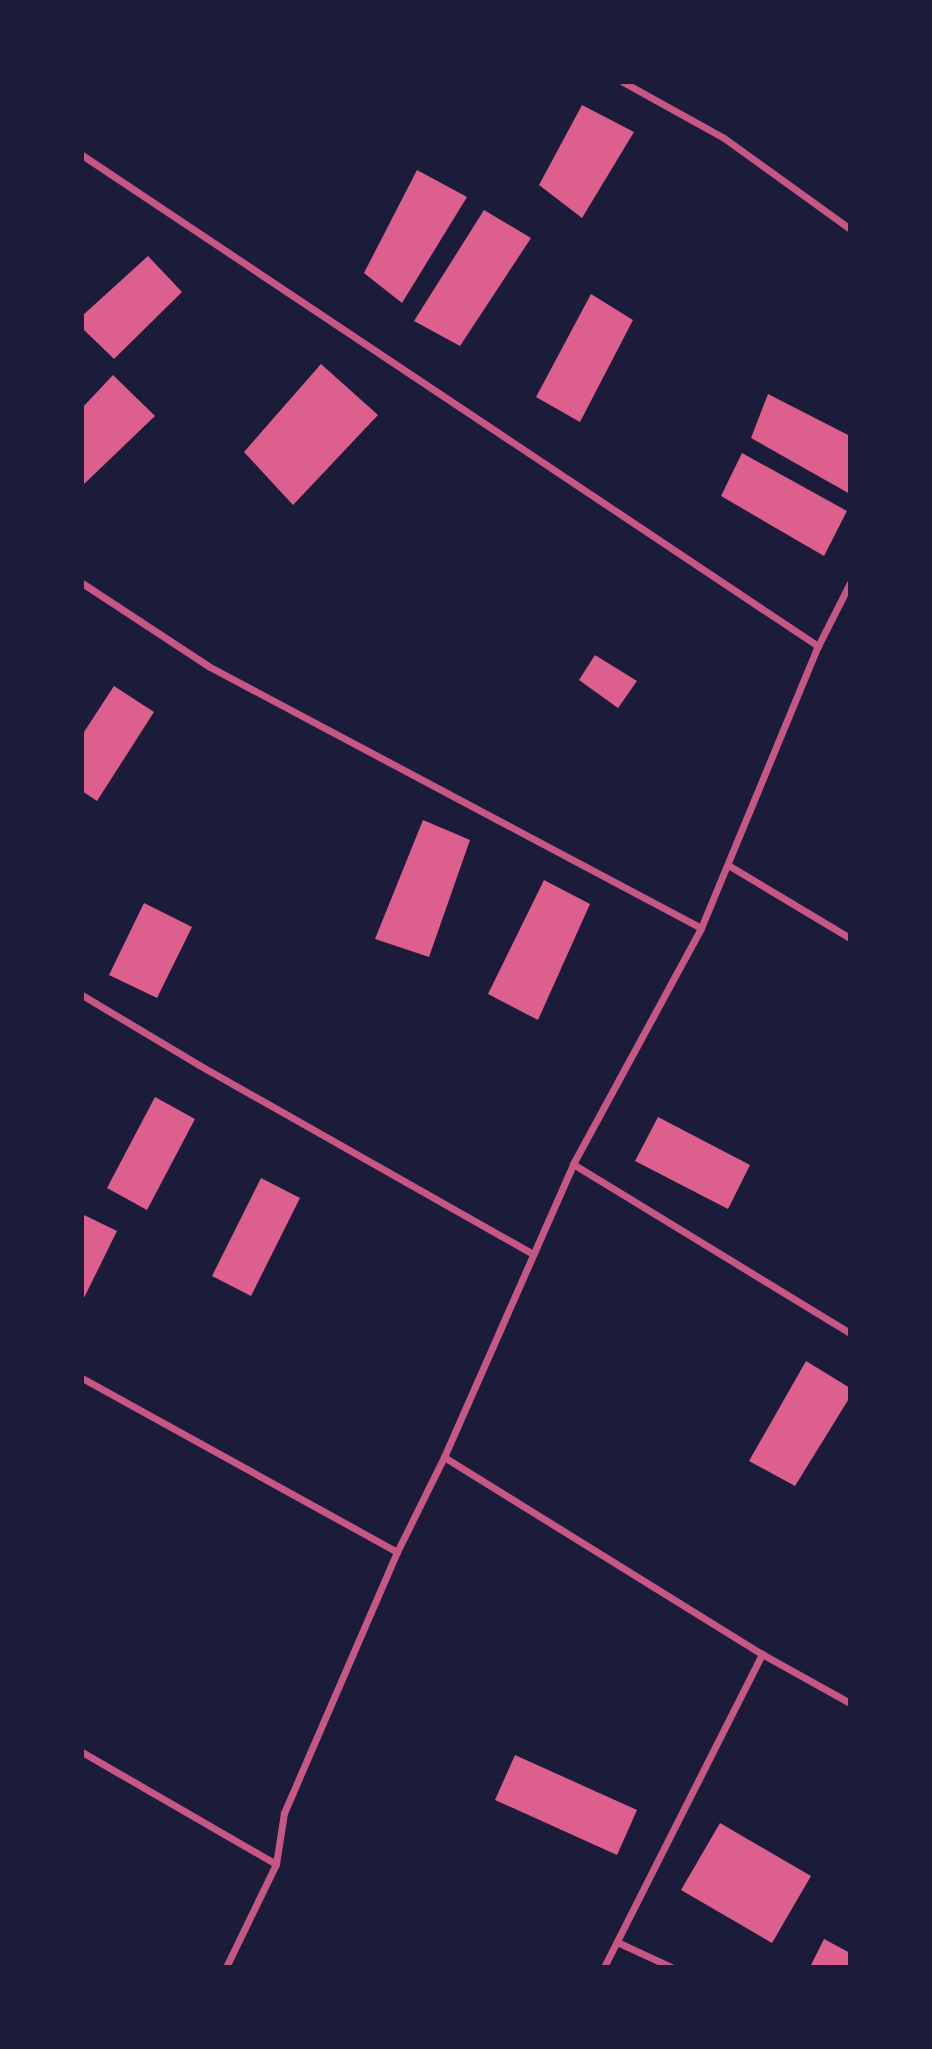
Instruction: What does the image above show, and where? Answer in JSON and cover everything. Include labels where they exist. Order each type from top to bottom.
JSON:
[{"type":"street","points":[[623,82],[724,138],[850,229]]},
{"type":"street","points":[[82,155],[818,646]]},
{"type":"street","points":[[82,583],[210,667],[701,928]]},
{"type":"street","points":[[226,1967],[276,1864],[284,1813],[397,1552],[444,1457],[573,1164],[701,928],[818,646],[850,583]]},
{"type":"street","points":[[728,865],[850,938]]},
{"type":"street","points":[[82,995],[199,1065],[533,1254]]},
{"type":"street","points":[[573,1164],[850,1333]]},
{"type":"street","points":[[82,1378],[397,1552]]},
{"type":"street","points":[[444,1457],[762,1654],[850,1703]]},
{"type":"street","points":[[604,1967],[762,1654]]},
{"type":"street","points":[[82,1752],[276,1864]]},
{"type":"street","points":[[617,1942],[671,1967]]},
{"type":"building","points":[[582,105],[634,132],[582,218],[539,185]]},
{"type":"building","points":[[417,170],[467,197],[402,303],[364,273]]},
{"type":"building","points":[[484,210],[531,238],[460,346],[414,321]]},
{"type":"building","points":[[148,256],[182,292],[114,359],[82,328],[82,316]]},
{"type":"building","points":[[591,294],[633,320],[580,422],[536,397]]},
{"type":"building","points":[[321,364],[378,415],[293,505],[244,452]]},
{"type":"building","points":[[113,375],[155,416],[82,486],[82,408]]},
{"type":"building","points":[[768,394],[850,436],[850,494],[751,438]]},
{"type":"building","points":[[742,453],[847,511],[824,556],[721,496]]},
{"type":"building","points":[[595,655],[637,681],[618,708],[579,680]]},
{"type":"building","points":[[114,686],[154,712],[97,801],[82,791],[82,735]]},
{"type":"building","points":[[423,820],[470,840],[429,957],[375,939]]},
{"type":"building","points":[[544,880],[590,904],[538,1020],[488,994]]},
{"type":"building","points":[[144,903],[192,927],[157,998],[109,975]]},
{"type":"building","points":[[155,1097],[195,1119],[147,1210],[107,1188]]},
{"type":"building","points":[[658,1117],[750,1165],[728,1209],[635,1161]]},
{"type":"building","points":[[261,1178],[300,1198],[251,1296],[212,1276]]},
{"type":"building","points":[[82,1214],[117,1231],[82,1302]]},
{"type":"building","points":[[806,1361],[850,1388],[850,1397],[795,1486],[749,1461]]},
{"type":"building","points":[[515,1755],[637,1810],[617,1855],[495,1800]]},
{"type":"building","points":[[720,1823],[811,1876],[772,1943],[681,1890]]},
{"type":"building","points":[[824,1939],[850,1953],[850,1967],[810,1967]]}]
